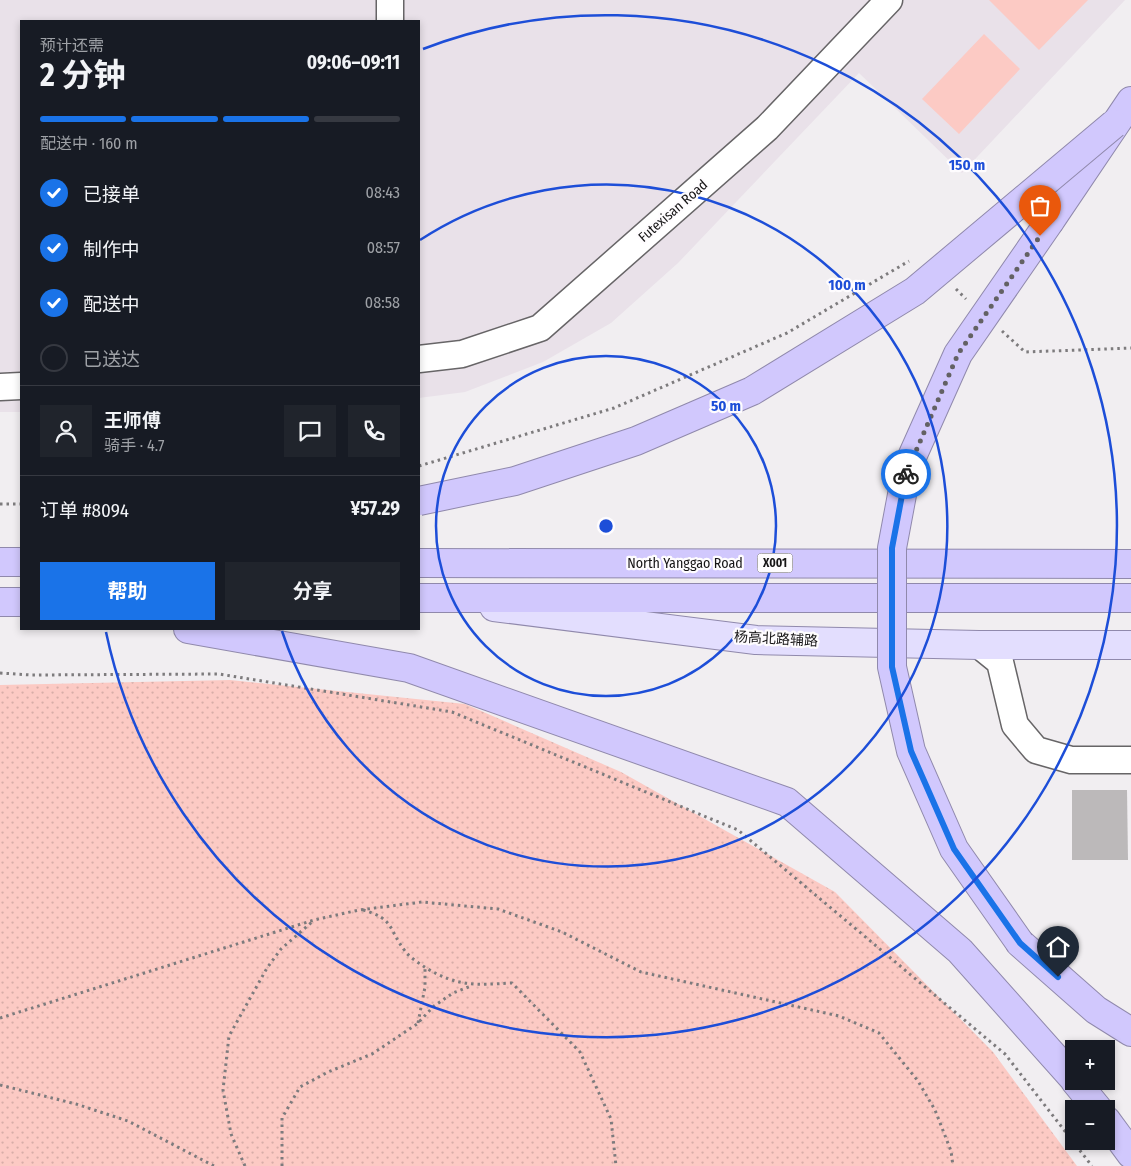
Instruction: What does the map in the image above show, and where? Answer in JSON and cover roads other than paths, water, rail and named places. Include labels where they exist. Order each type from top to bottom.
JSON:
[{"type":"highway","points":[[1131,101],[958,354],[907,468],[892,548],[892,667],[911,751],[954,849],[1020,943],[1096,1010],[1131,1032]]},
{"type":"highway","points":[[420,501],[515,481],[636,441],[752,391],[915,291],[1114,124]]},
{"type":"highway","points":[[0,562],[20,562]]},
{"type":"highway","name":"North Yanggao Road","points":[[420,563],[1131,564]]},
{"type":"highway","points":[[421,598],[1131,598]]},
{"type":"highway","points":[[0,602],[20,602]]},
{"type":"highway","points":[[194,630],[409,668],[787,802],[960,951],[1084,1092]]},
{"type":"highway","points":[[1115,1132],[1131,1154]]},
{"type":"main road","name":"杨高北路辅路","points":[[421,598],[756,640],[979,645],[1131,645]]},
{"type":"street","points":[[390,0],[390,20]]},
{"type":"street","name":"Futexisan Road","points":[[420,359],[462,354],[540,328],[767,128],[888,0]]},
{"type":"street","points":[[0,387],[20,386]]},
{"type":"street","points":[[979,645],[1000,662],[1015,725],[1036,750],[1071,760],[1131,760]]}]
